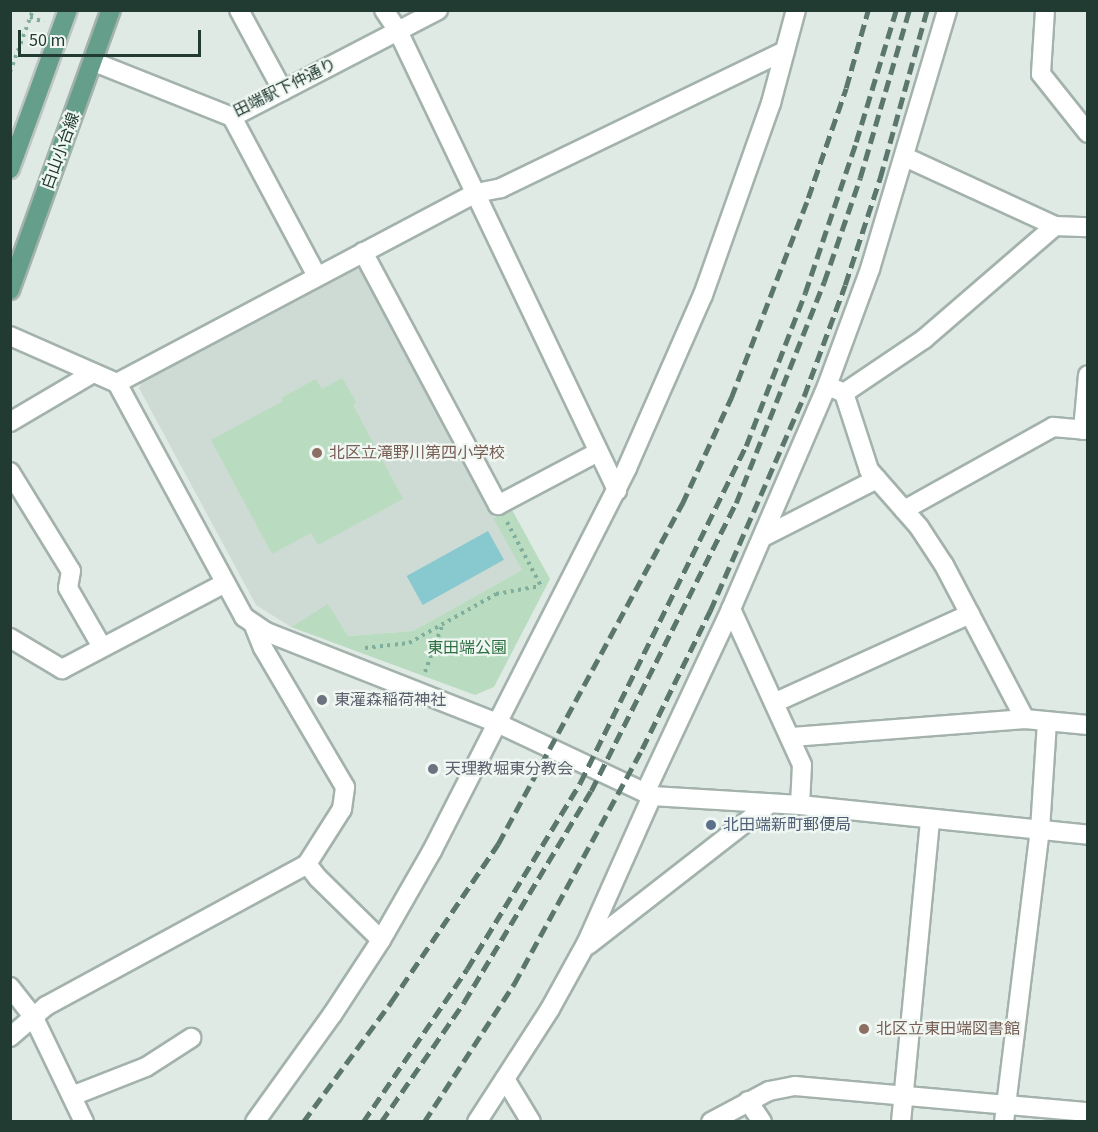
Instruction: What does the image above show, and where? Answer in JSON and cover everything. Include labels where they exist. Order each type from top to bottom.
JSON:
[{"type":"main road","points":[[10,169],[68,10]]},
{"type":"main road","name":"白山小台線","points":[[10,290],[111,10]]},
{"type":"street","points":[[239,10],[283,91]]},
{"type":"street","points":[[384,10],[398,31],[616,490]]},
{"type":"street","name":"田端駅下仲通り","points":[[94,62],[232,117],[438,10]]},
{"type":"street","points":[[255,1122],[332,1015],[381,940],[432,851],[616,490],[703,295],[771,103],[796,10]]},
{"type":"street","points":[[477,1122],[550,1009],[583,948],[762,537],[836,390],[948,10]]},
{"type":"street","points":[[1045,10],[1041,74],[1088,133]]},
{"type":"street","points":[[117,383],[476,194],[501,188],[785,51]]},
{"type":"street","points":[[232,117],[317,276]]},
{"type":"street","points":[[905,157],[1055,226],[1088,227]]},
{"type":"street","points":[[836,390],[924,339],[1055,226]]},
{"type":"street","points":[[363,252],[498,505],[598,452]]},
{"type":"street","points":[[10,336],[117,383],[244,617],[254,626],[497,723],[649,794],[800,805],[1088,835]]},
{"type":"street","points":[[10,422],[93,373]]},
{"type":"street","points":[[904,510],[1053,427],[1085,430],[1088,375]]},
{"type":"street","points":[[836,390],[869,470],[904,510],[945,565],[1025,719]]},
{"type":"street","points":[[10,472],[71,571],[68,588],[102,647]]},
{"type":"street","points":[[762,537],[877,479]]},
{"type":"street","points":[[10,638],[62,669],[225,583]]},
{"type":"street","points":[[731,609],[792,736],[802,765],[800,805]]},
{"type":"street","points":[[776,702],[970,614]]},
{"type":"street","points":[[10,1037],[46,1006],[307,864],[342,809],[345,787],[263,648],[254,626]]},
{"type":"street","points":[[792,736],[1025,719],[1088,725]]},
{"type":"street","points":[[1005,1113],[1040,830],[1047,721]]},
{"type":"street","points":[[583,948],[769,804]]},
{"type":"street","points":[[901,1122],[930,820]]},
{"type":"street","points":[[307,864],[318,878],[381,940]]},
{"type":"street","points":[[10,987],[33,1016],[84,1122]]},
{"type":"street","points":[[72,1096],[146,1067],[191,1038]]},
{"type":"street","points":[[505,1079],[531,1122]]},
{"type":"street","points":[[711,1122],[770,1091],[795,1086],[903,1095],[1005,1113],[1088,1112]]},
{"type":"street","points":[[748,1101],[762,1122]]},
{"type":"path","points":[[10,72],[33,10]]},
{"type":"path","points":[[498,505],[540,586],[545,589]]},
{"type":"path","points":[[354,649],[409,644],[496,594],[540,586]]},
{"type":"path","points":[[423,678],[442,625]]},
{"type":"shaded area","name":"北区立滝野川第四小学校","points":[[357,269],[364,271],[522,570],[413,631],[348,636],[328,605],[291,627],[256,605],[139,388],[142,382]]},
{"type":"green space","points":[[342,378],[356,402],[353,405],[403,499],[318,545],[311,533],[272,554],[211,440],[283,401],[281,398],[316,379],[322,389]]},
{"type":"green space","name":"東田端公園","points":[[511,508],[550,579],[494,687],[475,695],[291,627],[328,604],[348,636],[413,631],[522,570],[493,518]]},
{"type":"water","points":[[488,531],[504,560],[423,605],[407,576]]},
{"type":"railway","points":[[303,1122],[391,1002],[498,844],[682,504],[731,398],[808,198],[846,88],[868,10]]},
{"type":"railway","points":[[363,1122],[467,969],[580,783],[746,446],[805,293],[856,142],[896,10]]},
{"type":"railway","points":[[381,1122],[464,1002],[591,791],[736,503],[824,282],[860,178],[909,10]]},
{"type":"railway","points":[[424,1122],[514,984],[642,749],[710,611],[804,396],[845,285],[880,178],[927,10]]},
{"type":"place","name":"北区立滝野川第四小学校","points":[[317,453]]},
{"type":"place","name":"東灌森稲荷神社","points":[[322,700]]},
{"type":"place","name":"天理教堀東分教会","points":[[433,769]]},
{"type":"place","name":"北田端新町郵便局","points":[[711,825]]},
{"type":"place","name":"北区立東田端図書館","points":[[864,1029]]}]
